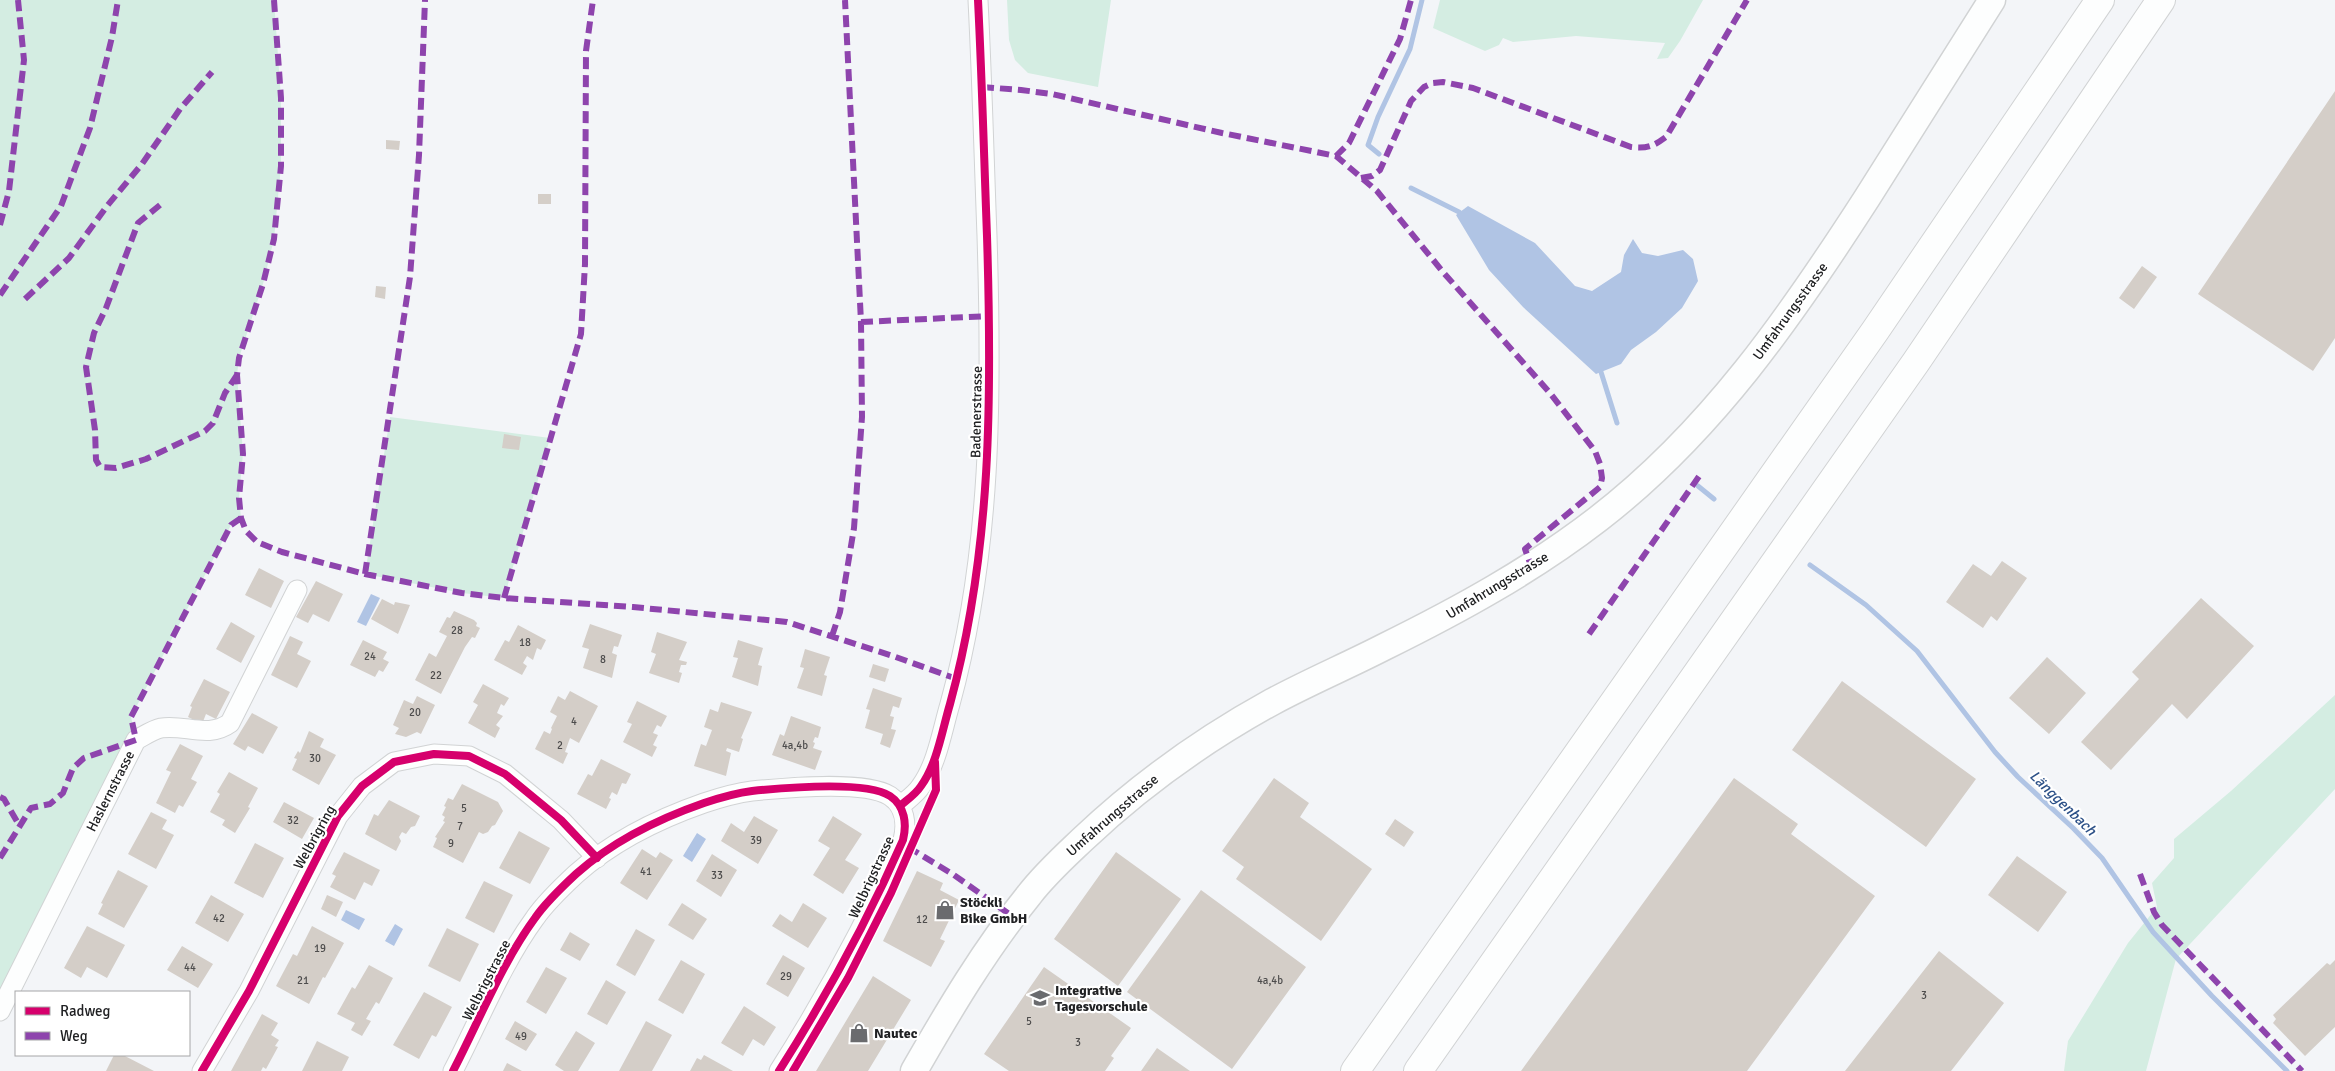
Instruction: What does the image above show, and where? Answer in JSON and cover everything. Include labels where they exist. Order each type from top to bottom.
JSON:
[{"type":"highway","points":[[1355,1071],[1858,354],[2100,0]]},
{"type":"highway","points":[[1418,1071],[1916,362],[2161,0]]},
{"type":"main road","name":"Umfahrungsstrasse","points":[[914,1071],[967,983],[1012,916],[1046,875],[1122,803],[1164,770],[1241,720],[1429,624],[1511,578],[1598,519],[1658,468],[1724,399],[1783,324],[1896,153],[1992,0]]},
{"type":"street","name":"Badenerstrasse","points":[[900,806],[921,787],[934,757],[957,679],[968,621],[984,511],[989,455],[989,316],[978,0]]},
{"type":"street","name":"Haslernstrasse","points":[[0,1011],[136,740],[161,728],[205,732],[218,730],[230,723],[297,590]]},
{"type":"street","name":"Welbrigring","points":[[202,1071],[249,991],[338,816],[362,786],[394,762],[434,754],[469,756],[505,774],[561,820],[597,858]]},
{"type":"street","name":"Welbrigstrasse","points":[[454,1071],[516,946],[536,917],[577,873],[628,836],[660,820],[705,803],[750,791],[822,787],[860,789],[890,796],[900,806],[904,816],[906,828],[902,844],[861,929],[808,1026],[779,1071]]},
{"type":"green space","points":[[0,0],[274,0],[281,98],[281,166],[274,239],[263,284],[239,358],[237,375],[243,453],[239,498],[241,518],[231,525],[131,717],[136,740],[0,1003]]},
{"type":"green space","points":[[1007,0],[1111,0],[1098,87],[1028,73],[1015,60],[1009,40]]},
{"type":"green space","points":[[1440,0],[1703,0],[1668,58],[1657,59],[1665,43],[1576,36],[1513,42],[1503,38],[1499,45],[1485,51],[1433,28]]},
{"type":"green space","points":[[390,417],[550,438],[504,598],[462,593],[365,574]]},
{"type":"green space","points":[[2335,695],[2335,789],[2176,959],[2146,1071],[2064,1071],[2068,1041],[2128,943],[2157,907],[2152,883],[2174,858],[2174,839],[2231,791]]},
{"type":"water","points":[[1468,206],[1535,243],[1575,286],[1592,291],[1621,272],[1624,255],[1633,239],[1642,253],[1658,256],[1683,250],[1693,259],[1698,281],[1682,308],[1656,332],[1631,350],[1621,364],[1596,374],[1523,307],[1489,270],[1456,215]]},
{"type":"water","points":[[371,594],[380,598],[366,626],[357,622]]},
{"type":"water","points":[[697,833],[706,839],[692,862],[683,856]]},
{"type":"water","points":[[346,910],[365,919],[359,930],[341,920]]},
{"type":"water","points":[[395,924],[403,929],[394,946],[385,941]]},
{"type":"building","points":[[2335,91],[2335,338],[2313,371],[2198,294]]},
{"type":"building","points":[[386,140],[400,141],[399,150],[386,149]]},
{"type":"building","points":[[538,194],[551,194],[551,204],[538,204]]},
{"type":"building","points":[[2142,266],[2157,277],[2134,309],[2119,298]]},
{"type":"building","points":[[376,286],[386,287],[385,299],[375,297]]},
{"type":"building","points":[[504,434],[521,437],[519,450],[502,448]]},
{"type":"building","points":[[2002,561],[2027,578],[1997,621],[1991,616],[1983,628],[1946,602],[1973,564],[1991,576]]},
{"type":"building","points":[[259,568],[284,581],[271,608],[245,595]]},
{"type":"building","points":[[316,581],[343,594],[329,622],[313,614],[308,623],[296,617]]},
{"type":"building","points":[[2201,598],[2254,646],[2187,719],[2172,704],[2111,770],[2081,742],[2139,679],[2132,672]]},
{"type":"building","points":[[382,599],[394,605],[395,602],[410,605],[398,634],[371,619]]},
{"type":"building","points":[[454,611],[474,620],[477,623],[476,626],[480,628],[475,638],[472,637],[465,647],[441,694],[415,680],[429,653],[436,657],[447,636],[439,632],[447,617],[450,618]]},
{"type":"building","points":[[231,622],[255,636],[241,663],[216,649]]},
{"type":"building","points":[[590,624],[622,635],[618,647],[614,646],[612,653],[617,655],[612,678],[583,668],[589,649],[582,647]]},
{"type":"building","points":[[518,625],[546,640],[541,650],[537,648],[533,660],[527,656],[523,663],[527,666],[522,675],[494,660],[505,640],[509,642]]},
{"type":"building","points":[[657,632],[687,642],[679,660],[687,662],[686,665],[681,665],[679,672],[682,673],[679,683],[649,673],[656,654],[651,652]]},
{"type":"building","points":[[290,636],[303,642],[297,654],[311,661],[297,688],[271,675]]},
{"type":"building","points":[[363,640],[387,652],[383,659],[389,662],[383,672],[379,670],[375,677],[350,665]]},
{"type":"building","points":[[738,640],[763,648],[758,665],[762,666],[758,686],[732,677],[738,658],[733,657]]},
{"type":"building","points":[[805,649],[830,657],[824,675],[827,676],[822,696],[797,688],[804,668],[800,667]]},
{"type":"building","points":[[2047,657],[2086,693],[2049,734],[2009,698]]},
{"type":"building","points":[[873,664],[889,669],[885,682],[869,677]]},
{"type":"building","points":[[204,679],[230,692],[216,719],[206,714],[202,724],[188,717],[192,707],[190,706]]},
{"type":"building","points":[[1842,681],[1976,779],[1926,847],[1792,750]]},
{"type":"building","points":[[483,684],[509,698],[504,706],[501,704],[497,713],[503,716],[496,725],[500,728],[495,738],[468,723],[478,705],[473,702]]},
{"type":"building","points":[[873,688],[902,698],[899,708],[893,706],[890,716],[894,717],[891,729],[896,730],[890,748],[880,744],[883,734],[865,728],[870,710],[866,709]]},
{"type":"building","points":[[570,691],[598,706],[579,743],[570,738],[565,752],[568,753],[563,764],[535,749],[544,731],[550,734],[557,716],[550,712],[558,696],[565,700]]},
{"type":"building","points":[[417,696],[435,705],[421,734],[417,732],[406,737],[395,734],[399,728],[393,725],[404,700],[413,704]]},
{"type":"building","points":[[637,701],[667,716],[661,727],[657,725],[653,733],[658,735],[653,745],[657,747],[652,757],[623,742],[632,724],[627,722]]},
{"type":"building","points":[[721,702],[752,712],[741,738],[743,739],[739,752],[727,748],[726,751],[731,753],[726,776],[694,766],[701,744],[706,746],[712,730],[704,727],[710,709],[718,712]]},
{"type":"building","points":[[252,713],[278,727],[263,754],[248,746],[245,751],[233,744]]},
{"type":"building","points":[[791,716],[821,727],[818,738],[815,737],[813,742],[815,743],[813,748],[822,751],[815,770],[772,755],[780,734],[784,736]]},
{"type":"building","points":[[309,731],[324,739],[320,747],[336,755],[319,785],[292,770],[297,759],[294,758],[298,751],[300,753]]},
{"type":"building","points":[[180,744],[203,756],[191,779],[197,782],[183,807],[179,805],[175,813],[156,803],[171,772],[166,770]]},
{"type":"building","points":[[601,759],[631,774],[626,784],[622,783],[617,795],[612,792],[606,809],[577,794],[588,774],[592,776]]},
{"type":"building","points":[[229,772],[258,788],[248,807],[250,808],[235,833],[222,825],[225,820],[210,812],[220,794],[217,792]]},
{"type":"building","points":[[1274,778],[1309,803],[1300,817],[1372,869],[1321,941],[1236,879],[1244,867],[1222,851]]},
{"type":"building","points":[[1734,778],[1798,824],[1791,834],[1875,896],[1747,1071],[1521,1071]]},
{"type":"building","points":[[462,784],[498,802],[503,811],[495,825],[488,832],[483,834],[479,832],[463,863],[433,847],[437,838],[435,837],[445,822],[443,821],[445,817],[442,815],[446,807],[444,806],[448,798],[453,800]]},
{"type":"building","points":[[389,800],[420,816],[415,826],[411,827],[406,834],[402,832],[399,837],[401,841],[396,851],[365,834],[374,814],[378,816]]},
{"type":"building","points":[[284,802],[314,818],[302,839],[273,822]]},
{"type":"building","points":[[151,812],[167,820],[162,829],[174,835],[156,869],[128,854]]},
{"type":"building","points":[[754,816],[778,830],[758,864],[721,841],[731,823],[744,832]]},
{"type":"building","points":[[833,816],[862,834],[845,860],[859,868],[843,894],[813,875],[830,848],[818,841]]},
{"type":"building","points":[[1395,819],[1414,832],[1404,847],[1385,834]]},
{"type":"building","points":[[519,831],[550,848],[530,884],[499,868]]},
{"type":"building","points":[[255,843],[284,858],[263,898],[234,883]]},
{"type":"building","points":[[642,849],[656,858],[660,852],[673,860],[647,900],[620,883]]},
{"type":"building","points":[[344,852],[380,870],[372,886],[364,882],[355,900],[330,887],[336,876],[332,874]]},
{"type":"building","points":[[1116,852],[1181,899],[1118,986],[1054,939]]},
{"type":"building","points":[[712,854],[737,870],[721,897],[696,881]]},
{"type":"building","points":[[2017,856],[2067,892],[2038,932],[1988,895]]},
{"type":"building","points":[[118,870],[148,886],[124,928],[98,914],[103,904],[101,903]]},
{"type":"building","points":[[917,871],[943,883],[940,890],[959,900],[940,939],[945,941],[931,967],[883,941]]},
{"type":"building","points":[[484,881],[513,895],[494,933],[465,918]]},
{"type":"building","points":[[1201,890],[1306,967],[1232,1069],[1127,992]]},
{"type":"building","points":[[211,895],[244,914],[228,942],[195,923]]},
{"type":"building","points":[[327,895],[343,902],[336,917],[321,909]]},
{"type":"building","points":[[682,903],[707,919],[693,940],[668,925]]},
{"type":"building","points":[[803,903],[827,918],[808,948],[772,926],[780,914],[792,922]]},
{"type":"building","points":[[87,926],[125,945],[107,978],[87,967],[81,978],[64,968]]},
{"type":"building","points":[[312,926],[344,943],[309,1004],[276,986],[293,954],[297,956]]},
{"type":"building","points":[[447,928],[479,944],[460,982],[428,966]]},
{"type":"building","points":[[636,929],[655,940],[635,976],[616,965]]},
{"type":"building","points":[[570,932],[590,944],[580,961],[560,950]]},
{"type":"building","points":[[182,946],[213,964],[198,988],[167,970]]},
{"type":"building","points":[[1939,951],[2004,1003],[1951,1071],[1845,1071]]},
{"type":"building","points":[[783,955],[805,968],[788,997],[766,984]]},
{"type":"building","points":[[681,960],[705,974],[683,1014],[658,1000]]},
{"type":"building","points":[[2335,960],[2335,1027],[2305,1056],[2273,1023],[2276,1019],[2273,1015],[2327,963],[2330,965]]},
{"type":"building","points":[[369,965],[393,978],[379,1004],[376,1002],[366,1019],[371,1021],[362,1036],[351,1030],[355,1023],[337,1014],[352,987],[355,989]]},
{"type":"building","points":[[546,967],[567,978],[546,1014],[526,1002]]},
{"type":"building","points":[[1044,967],[1131,1028],[1111,1056],[1114,1058],[1105,1071],[1009,1071],[984,1054]]},
{"type":"building","points":[[873,976],[911,1000],[868,1071],[816,1071]]},
{"type":"building","points":[[606,980],[626,992],[607,1025],[587,1014]]},
{"type":"building","points":[[424,992],[452,1007],[436,1037],[432,1035],[419,1059],[393,1045]]},
{"type":"building","points":[[744,1006],[776,1027],[764,1046],[753,1039],[743,1056],[721,1043]]},
{"type":"building","points":[[262,1014],[278,1023],[271,1035],[279,1040],[275,1046],[278,1047],[266,1069],[263,1067],[261,1071],[231,1071]]},
{"type":"building","points":[[515,1021],[537,1034],[526,1051],[505,1039]]},
{"type":"building","points":[[646,1021],[672,1035],[652,1071],[619,1071]]},
{"type":"building","points":[[576,1031],[595,1043],[578,1071],[564,1071],[555,1065]]},
{"type":"building","points":[[317,1041],[349,1057],[342,1071],[302,1071]]},
{"type":"building","points":[[1157,1048],[1190,1071],[1141,1071]]},
{"type":"building","points":[[704,1055],[733,1071],[690,1071],[697,1058],[701,1060]]},
{"type":"building","points":[[114,1056],[125,1056],[154,1071],[106,1071]]},
{"type":"building","points":[[507,1063],[522,1071],[503,1071]]},
{"type":"waterway","points":[[1379,154],[1368,145],[1378,117],[1410,49],[1422,0]]},
{"type":"waterway","points":[[1411,188],[1459,212]]},
{"type":"waterway","points":[[1601,372],[1617,423]]},
{"type":"waterway","points":[[1698,486],[1714,499]]},
{"type":"waterway","name":"Länggenbach","points":[[1810,565],[1866,605],[1917,651],[1995,752],[2018,777],[2102,858],[2153,932],[2212,996],[2287,1071]]},
{"type":"marked path","points":[[0,225],[9,191],[24,60],[18,0]]},
{"type":"marked path","points":[[0,295],[61,206],[90,128],[112,37],[118,0]]},
{"type":"marked path","points":[[274,0],[281,98],[281,166],[274,239],[263,284],[239,358],[237,375],[243,454],[239,498],[241,518],[246,531],[257,542],[282,552],[365,574],[462,593],[787,622],[957,679]]},
{"type":"marked path","points":[[365,574],[410,277],[419,155],[425,0]]},
{"type":"marked path","points":[[504,598],[581,334],[585,264],[586,51],[593,0]]},
{"type":"marked path","points":[[832,636],[840,612],[854,528],[862,417],[861,322],[845,0]]},
{"type":"marked path","points":[[1336,156],[1349,143],[1400,39],[1411,0]]},
{"type":"marked path","points":[[1361,178],[1372,176],[1380,170],[1411,101],[1424,87],[1433,83],[1443,82],[1473,88],[1631,147],[1642,148],[1654,145],[1666,137],[1747,0]]},
{"type":"marked path","points":[[25,299],[69,258],[107,206],[142,164],[180,109],[212,72]]},
{"type":"marked path","points":[[982,87],[1052,94],[1222,133],[1336,156],[1377,191],[1443,272],[1550,393],[1595,451],[1600,464],[1602,478],[1600,487],[1525,549],[1531,566]]},
{"type":"marked path","points":[[160,205],[138,223],[106,308],[94,333],[86,367],[95,430],[96,460],[100,467],[116,468],[146,459],[205,431],[213,423],[225,393],[237,375]]},
{"type":"marked path","points":[[861,322],[989,316]]},
{"type":"marked path","points":[[1589,634],[1700,475]]},
{"type":"marked path","points":[[0,858],[31,808],[50,804],[63,793],[73,768],[84,758],[136,740],[131,717],[231,525],[241,518]]},
{"type":"marked path","points":[[0,797],[4,799],[19,825]]},
{"type":"marked path","points":[[908,847],[954,875],[1012,916]]},
{"type":"marked path","points":[[2140,874],[2154,912],[2162,925],[2302,1071]]},
{"type":"cycle path","points":[[900,806],[914,794],[927,777],[939,747],[964,646],[974,589],[981,530],[989,413],[989,295],[978,0]]},
{"type":"cycle path","points":[[202,1071],[249,991],[338,816],[362,786],[394,762],[434,754],[469,756],[505,774],[561,820],[597,858]]},
{"type":"cycle path","points":[[793,1071],[848,978],[891,893],[936,790],[935,762]]},
{"type":"cycle path","points":[[453,1071],[501,973],[523,935],[549,900],[576,874],[605,851],[637,832],[670,816],[734,794],[823,786],[862,788],[878,791],[890,796],[902,810],[905,822],[903,840],[846,958],[779,1071]]},
{"type":"place","name":"Stöckli Bike GmbH","points":[[945,910]]},
{"type":"place","name":"Integrative Tagesvorschule","points":[[1040,998]]},
{"type":"place","name":"Nautec","points":[[859,1033]]}]
